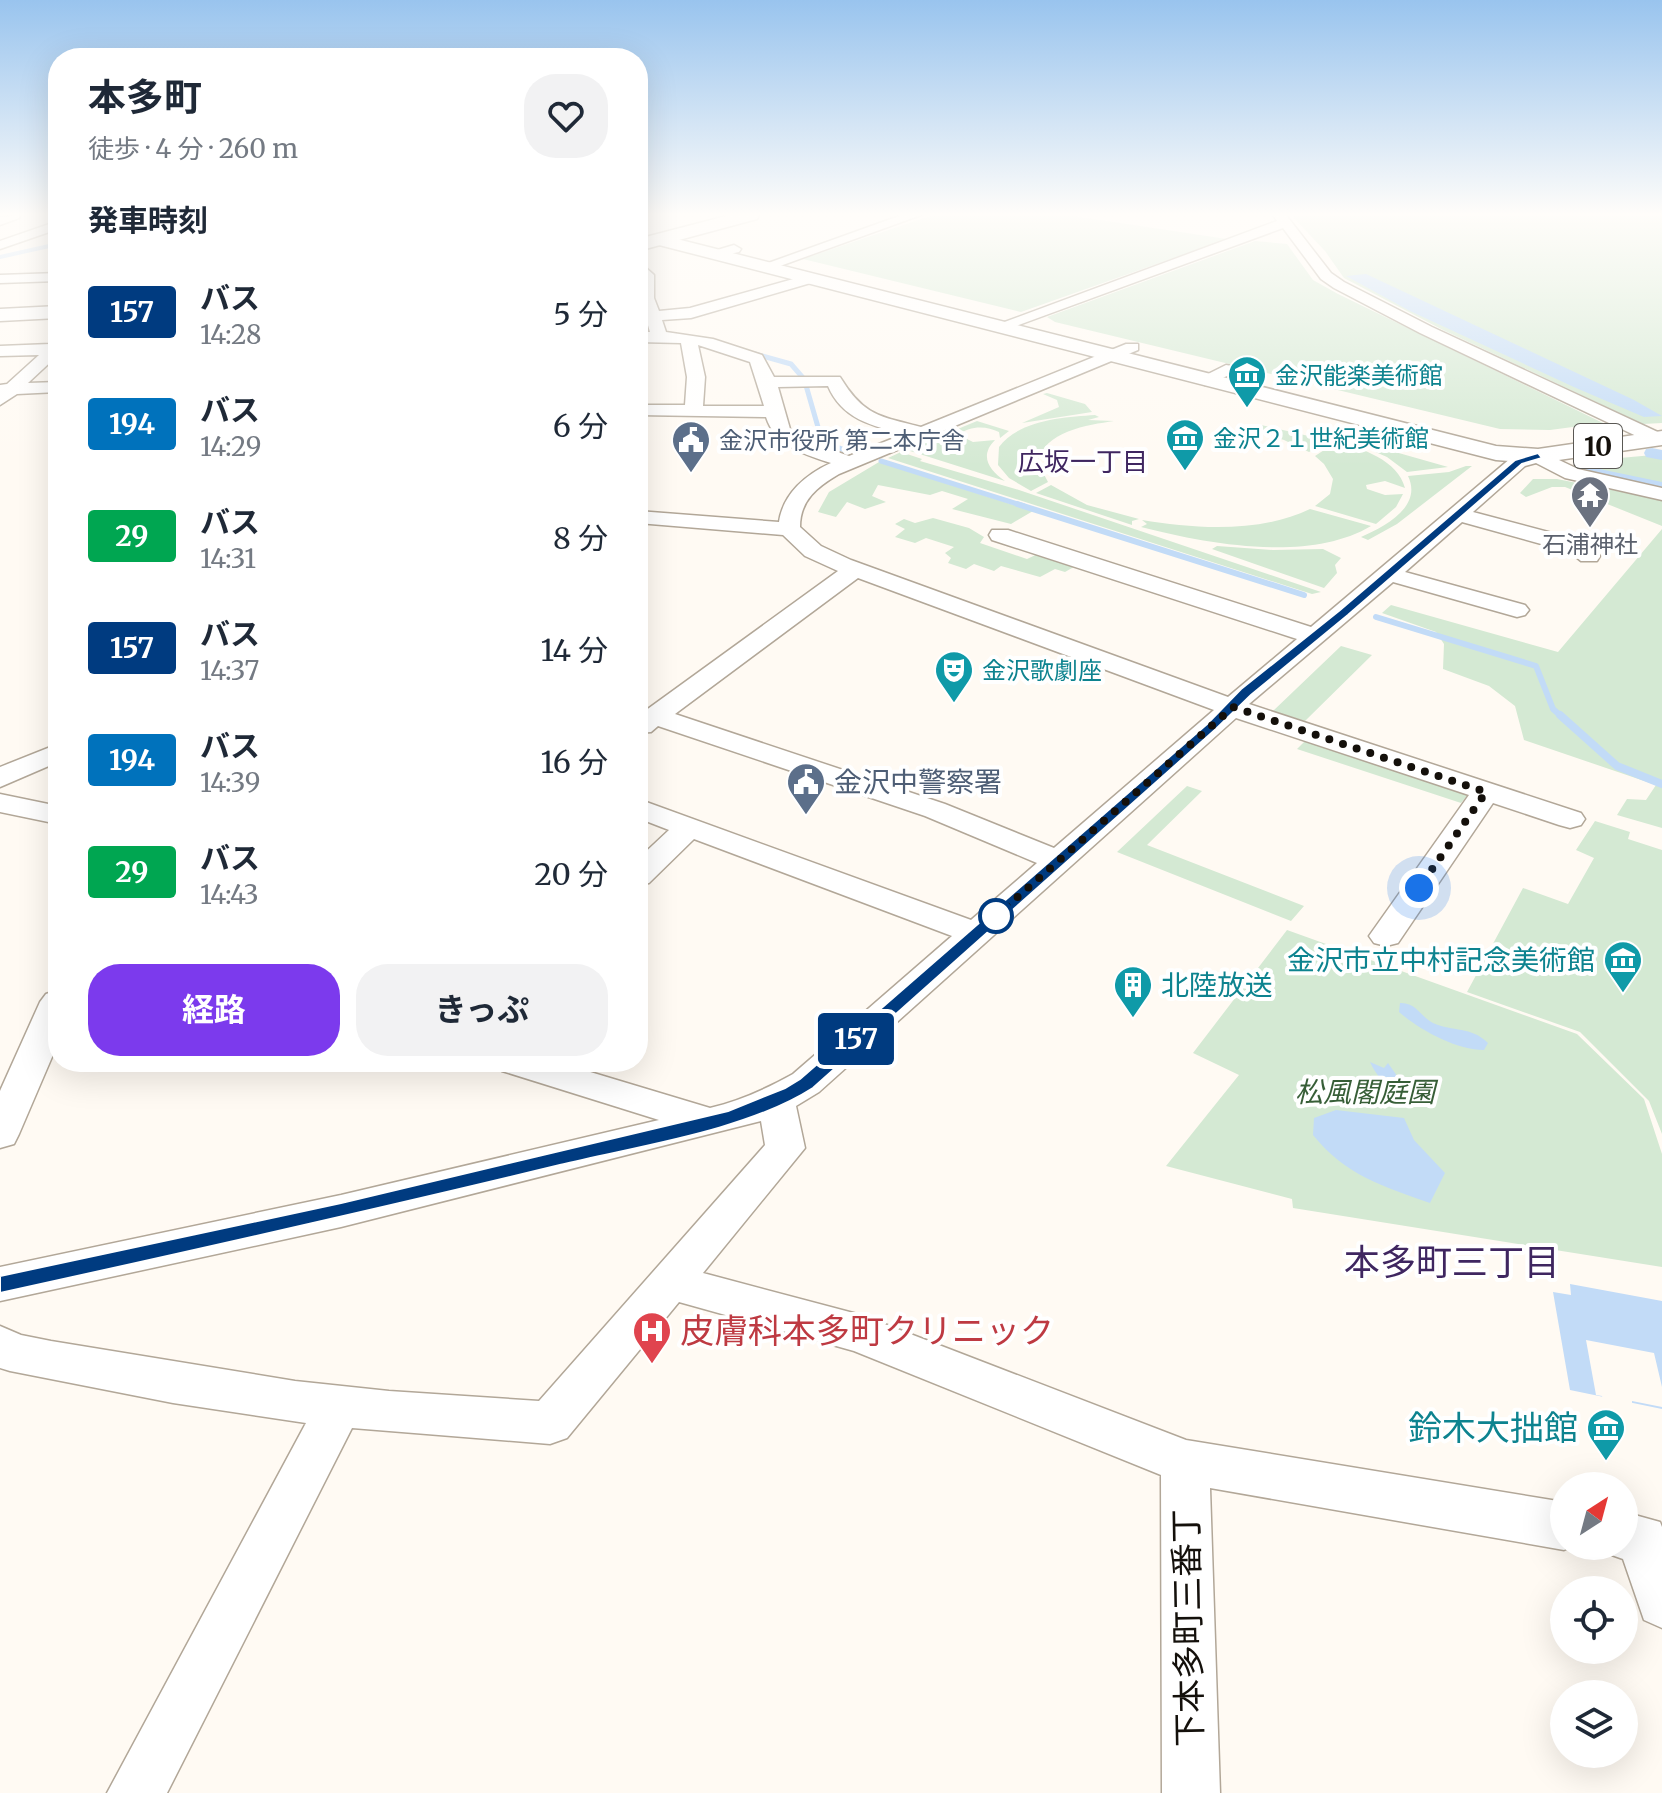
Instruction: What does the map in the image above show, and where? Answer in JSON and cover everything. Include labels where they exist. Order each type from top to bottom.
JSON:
[{"type":"highway","points":[[0,315],[48,313]]},
{"type":"main road","name":"10","points":[[887,299],[1109,356],[1216,375]]},
{"type":"main road","name":"10","points":[[930,299],[1132,347],[1216,375],[1496,453],[1538,456],[1625,442],[1661,442]]},
{"type":"street","points":[[652,316],[691,313],[741,299]]},
{"type":"street","points":[[999,327],[1080,299]]},
{"type":"street","points":[[1365,299],[1661,442]]},
{"type":"street","points":[[648,309],[659,335]]},
{"type":"street","points":[[648,336],[704,341],[756,359],[767,382],[782,432],[795,443],[850,463]]},
{"type":"street","points":[[689,340],[696,377],[694,412]]},
{"type":"street","points":[[789,529],[791,511],[800,494],[824,475],[1132,347]]},
{"type":"street","points":[[0,351],[48,348]]},
{"type":"street","points":[[4,392],[48,355]]},
{"type":"street","points":[[767,382],[834,381],[840,398],[852,411],[922,433]]},
{"type":"street","points":[[4,392],[48,388]]},
{"type":"street","points":[[648,410],[774,412]]},
{"type":"street","points":[[0,1284],[341,1211],[708,1122],[776,1101],[806,1083],[1233,707],[1246,692],[1518,462],[1538,456],[1572,474],[1662,494]]},
{"type":"street","points":[[1458,514],[1578,547],[1589,556]]},
{"type":"street","points":[[648,518],[789,529],[813,551],[856,569],[1233,707],[1570,819]]},
{"type":"street","points":[[1000,535],[1314,636]]},
{"type":"street","points":[[648,721],[856,569]]},
{"type":"street","points":[[1388,574],[1517,610]]},
{"type":"street","points":[[648,723],[935,810],[1059,861]]},
{"type":"street","points":[[0,778],[48,756]]},
{"type":"street","points":[[1386,936],[1486,792]]},
{"type":"street","points":[[0,803],[48,813]]},
{"type":"street","points":[[648,812],[976,933]]},
{"type":"street","points":[[648,866],[689,827]]},
{"type":"street","points":[[0,1134],[48,1025]]},
{"type":"street","points":[[547,1072],[708,1122]]},
{"type":"street","points":[[0,1345],[10,1352],[117,1374],[339,1407],[550,1423],[785,1148],[776,1101]]},
{"type":"street","points":[[670,1282],[861,1334],[1185,1462],[1550,1524]]},
{"type":"street","points":[[136,1793],[339,1407]]},
{"type":"street","name":"下本多町三番丁","points":[[1185,1462],[1191,1793]]},
{"type":"street","points":[[1638,1538],[1642,1539],[1662,1602]]},
{"type":"green space","points":[[966,299],[1059,299],[1021,312]]},
{"type":"green space","points":[[1097,299],[1348,299],[1603,423],[1550,430],[1500,429],[1055,322],[1047,317]]},
{"type":"green space","points":[[1383,299],[1662,299],[1662,423],[1643,424]]},
{"type":"green space","points":[[1043,394],[1085,404],[1092,412],[1022,423],[1059,407],[1057,400]]},
{"type":"green space","points":[[1099,417],[1088,420],[1114,421],[1068,432],[1048,444],[1038,463],[1048,482],[1031,491],[1009,478],[998,465],[999,447],[1018,431],[1043,422]]},
{"type":"green space","points":[[977,421],[1009,431],[1000,438],[999,432],[984,428],[968,429],[959,435],[973,442],[995,440],[988,452],[988,462],[1005,481],[907,450]]},
{"type":"green space","points":[[1257,424],[1330,441],[1309,452],[1284,440],[1247,429]]},
{"type":"green space","points":[[1338,441],[1378,457],[1401,478],[1405,488],[1385,481],[1366,485],[1367,489],[1385,495],[1403,494],[1396,507],[1376,524],[1315,506],[1330,494],[1333,479],[1315,456]]},
{"type":"green space","points":[[1360,442],[1448,467],[1407,472],[1387,457],[1357,444]]},
{"type":"green space","points":[[901,452],[922,459],[920,461],[1019,490],[1321,592],[1312,594],[888,458]]},
{"type":"green space","points":[[1651,453],[1662,454],[1662,487],[1585,470],[1598,460],[1653,455]]},
{"type":"green space","points":[[879,462],[1033,511],[1011,524],[952,509],[968,499],[942,491],[930,495],[878,485],[872,496],[886,502],[865,509],[847,502],[836,517],[818,512],[829,492]]},
{"type":"green space","points":[[1472,466],[1397,524],[1368,540],[1361,537],[1380,528],[1406,506],[1411,487],[1408,476],[1449,472]]},
{"type":"green space","points":[[1533,479],[1557,479],[1662,500],[1662,526],[1565,487],[1552,487],[1526,497],[1520,493]]},
{"type":"green space","points":[[1051,485],[1087,505],[1139,519],[1132,521],[1132,525],[1036,493]]},
{"type":"green space","points":[[1310,509],[1371,526],[1346,537],[1289,547],[1227,544],[1141,527],[1147,524],[1142,520],[1206,527],[1249,525],[1291,517]]},
{"type":"green space","points":[[933,518],[969,528],[984,537],[980,543],[1027,559],[1042,552],[1079,564],[1065,572],[1055,569],[1040,577],[1001,566],[994,571],[974,564],[966,569],[948,563],[951,558],[945,553],[954,547],[926,538],[915,543],[895,537],[905,529],[895,524],[904,519],[915,523]]},
{"type":"green space","points":[[1662,529],[1662,828],[1617,815],[1627,799],[1646,800],[1656,785],[1524,740],[1515,706],[1489,686],[1443,669],[1444,644],[1436,632],[1382,613],[1391,605],[1558,652]]},
{"type":"green space","points":[[1217,546],[1273,550],[1323,549],[1341,558],[1335,565],[1337,573],[1324,588],[1212,549]]},
{"type":"green space","points":[[1341,646],[1372,655],[1305,721],[1273,711]]},
{"type":"green space","points":[[1308,738],[1471,791],[1461,803],[1297,749]]},
{"type":"green space","points":[[1187,786],[1202,791],[1147,845],[1304,906],[1291,921],[1117,852]]},
{"type":"green space","points":[[1595,821],[1630,832],[1628,839],[1662,850],[1662,1134],[1649,1101],[1580,1032],[1467,992],[1523,888],[1568,904],[1594,858],[1576,850]]},
{"type":"green space","name":"松風閣庭園","points":[[1287,930],[1577,1034],[1644,1099],[1662,1154],[1662,1267],[1293,1208],[1292,1199],[1166,1166],[1239,1075],[1193,1053]]},
{"type":"water","points":[[1387,299],[1418,299],[1662,416],[1644,417]]},
{"type":"water","points":[[1400,1003],[1414,1007],[1433,1023],[1475,1034],[1488,1043],[1484,1050],[1473,1049],[1439,1038],[1399,1012]]},
{"type":"water","points":[[1370,1062],[1384,1068],[1388,1063],[1402,1083],[1428,1095],[1434,1104],[1429,1107],[1394,1091]]},
{"type":"water","points":[[1336,1110],[1404,1118],[1414,1140],[1445,1173],[1430,1203],[1366,1178],[1326,1149],[1313,1135],[1314,1118]]},
{"type":"water","points":[[1570,1284],[1662,1301],[1662,1409],[1570,1390],[1553,1292],[1571,1295]]},
{"type":"pier","points":[[1586,1340],[1654,1353],[1662,1387],[1662,1407],[1632,1401],[1632,1406],[1603,1400],[1602,1396],[1596,1395]]},
{"type":"waterway","points":[[755,354],[791,364],[804,379]]},
{"type":"waterway","points":[[805,382],[822,441],[847,451]]},
{"type":"waterway","points":[[1652,453],[1662,455]]},
{"type":"waterway","points":[[881,461],[1024,506]]},
{"type":"waterway","points":[[1585,471],[1662,487]]},
{"type":"waterway","points":[[1017,504],[1304,595]]},
{"type":"waterway","points":[[1376,617],[1536,666],[1553,709],[1562,717]]},
{"type":"waterway","points":[[1560,715],[1617,766],[1662,784]]},
{"type":"bus line","name":"157","points":[[0,1284],[341,1211],[732,1117],[792,1093],[1212,726],[1246,692],[1344,613],[1518,462],[1538,456]]},
{"type":"place","name":"金沢能楽美術館","points":[[1247,409]]},
{"type":"place","name":"金沢２１世紀美術館","points":[[1185,472]]},
{"type":"place","name":"金沢市役所 第二本庁舎","points":[[691,474]]},
{"type":"place","name":"石浦神社","points":[[1590,529]]},
{"type":"place","name":"金沢歌劇座","points":[[954,704]]},
{"type":"place","name":"金沢中警察署","points":[[806,816]]},
{"type":"place","name":"金沢市立中村記念美術館","points":[[1623,994]]},
{"type":"place","name":"北陸放送","points":[[1133,1019]]},
{"type":"place","name":"皮膚科本多町クリニック","points":[[652,1365]]},
{"type":"place","name":"鈴木大拙館","points":[[1606,1462]]},
{"type":"district","name":"広坂一丁目","points":[[1083,461]]},
{"type":"district","name":"本多町三丁目","points":[[1452,1262]]},
{"type":"route","points":[[996,916],[1233,707],[1486,792],[1419,888]]}]
